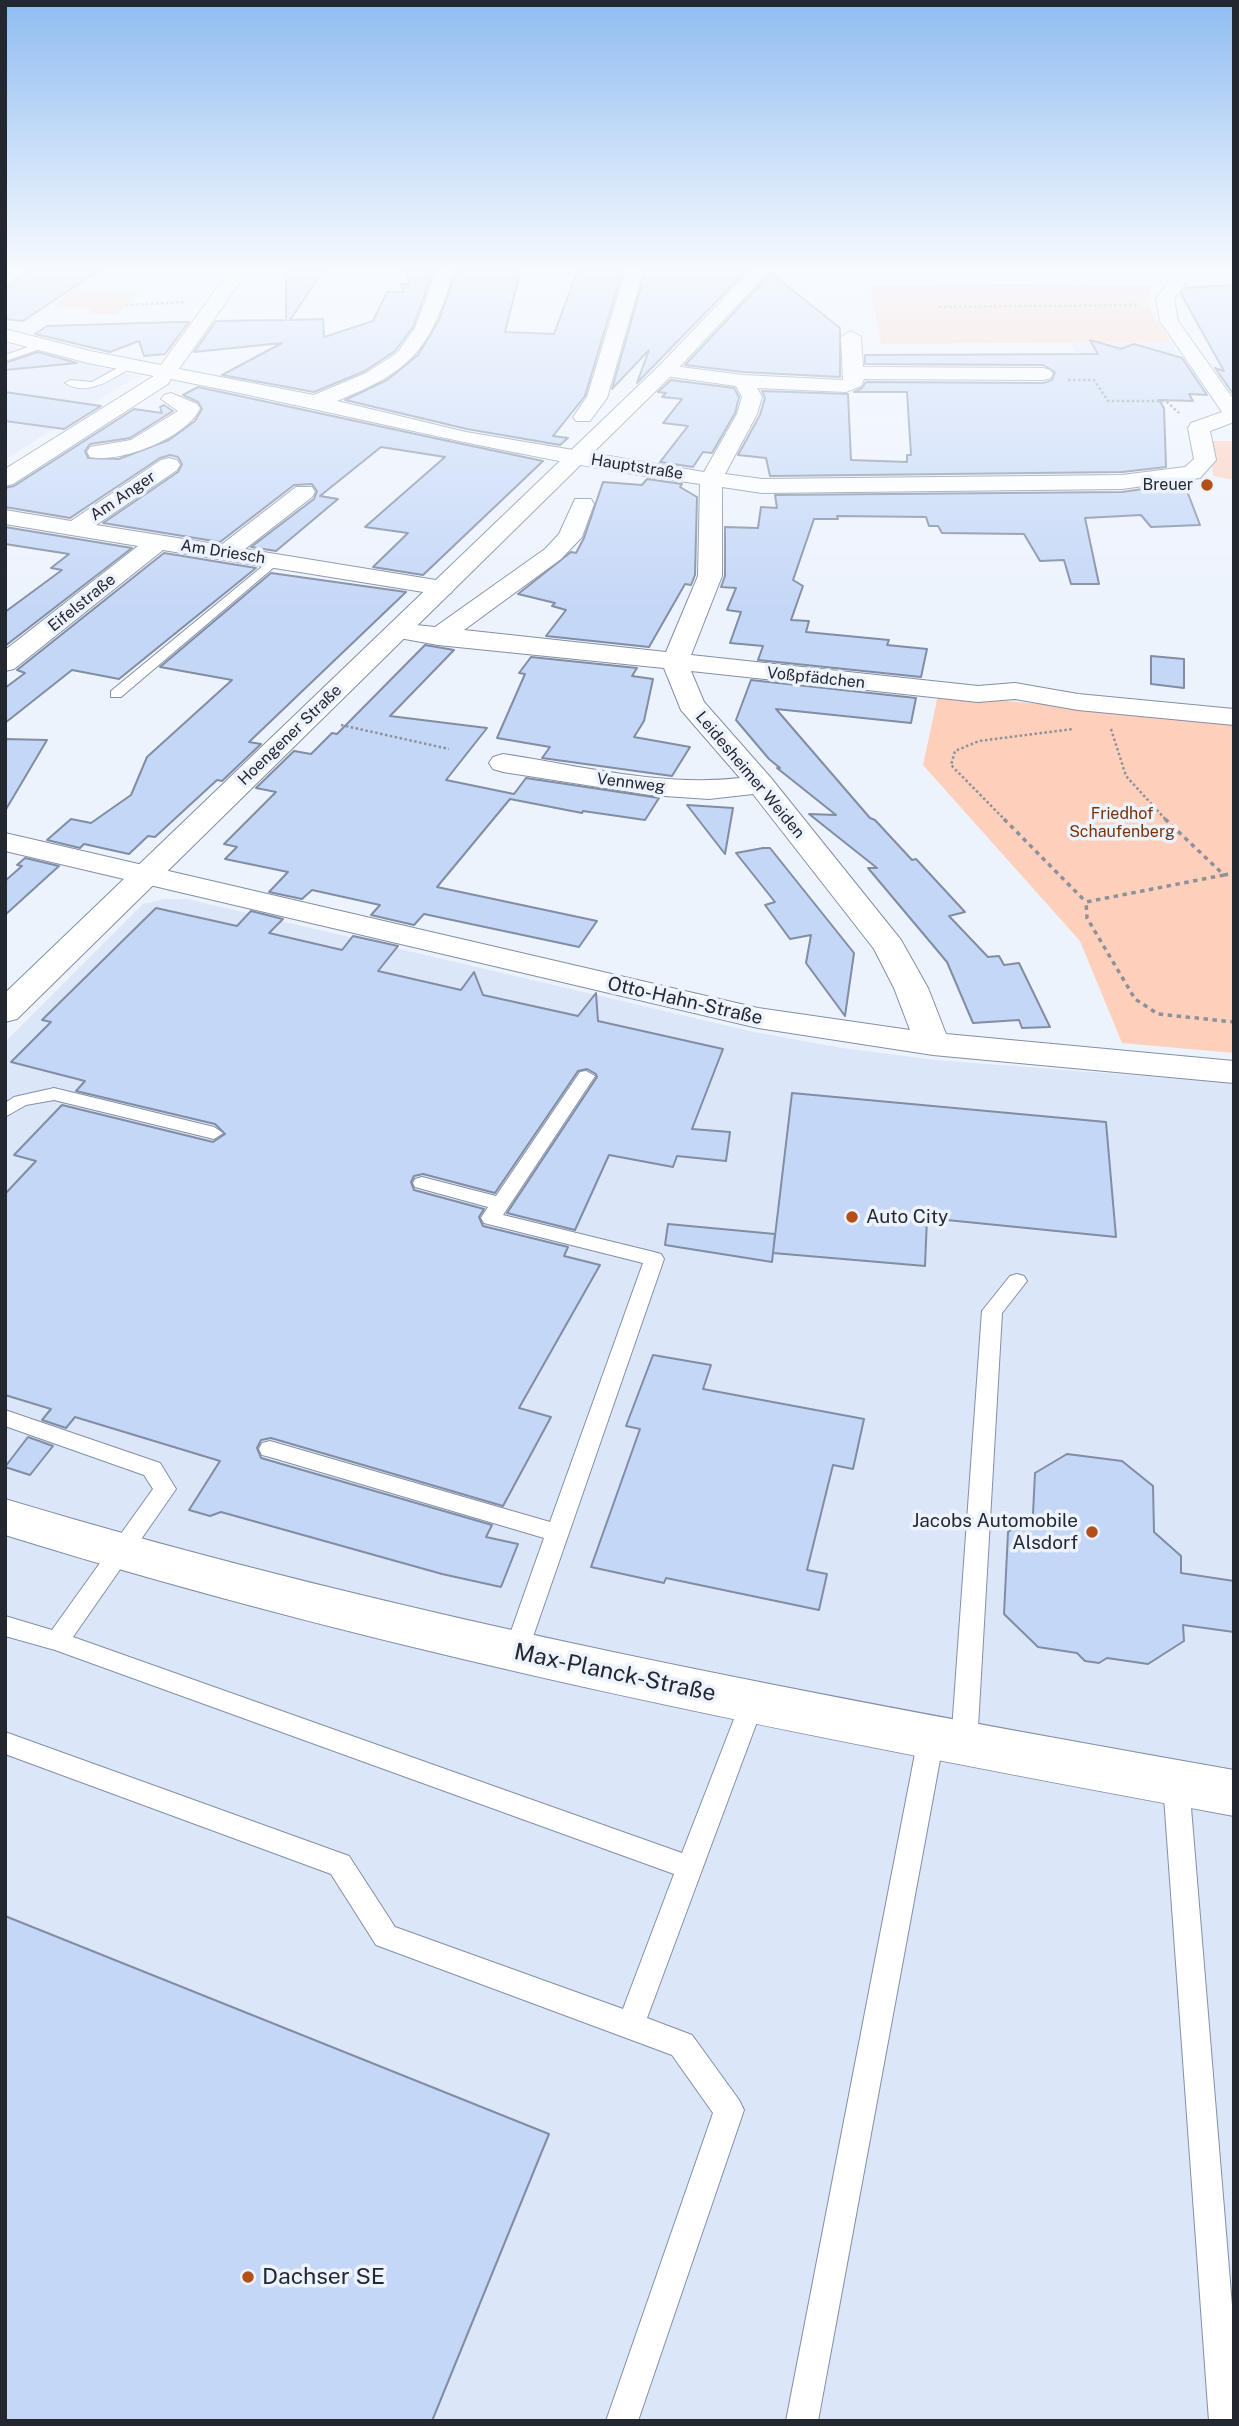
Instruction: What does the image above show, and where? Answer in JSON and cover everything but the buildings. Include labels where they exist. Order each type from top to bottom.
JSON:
[{"type":"street","points":[[5,479],[158,382]]},
{"type":"street","points":[[34,461],[71,464],[98,452],[137,446],[187,415],[190,408],[171,399],[193,382]]},
{"type":"street","name":"Hauptstraße","points":[[220,382],[316,402],[433,432],[762,486],[1122,482],[1164,478],[1192,473],[1205,460],[1199,428]]},
{"type":"street","points":[[316,402],[363,382]]},
{"type":"street","points":[[583,417],[600,391],[603,382]]},
{"type":"street","name":"Hoengener Straße","points":[[5,1012],[652,382]]},
{"type":"street","points":[[675,663],[710,576],[712,479],[747,414],[752,397],[744,382]]},
{"type":"street","points":[[1199,428],[1234,415],[1211,382]]},
{"type":"street","name":"Am Anger","points":[[76,528],[169,465]]},
{"type":"street","points":[[225,553],[304,492]]},
{"type":"street","points":[[438,637],[553,554],[570,537],[583,504]]},
{"type":"street","name":"Am Driesch","points":[[5,517],[442,588]]},
{"type":"street","name":"Eifelstraße","points":[[5,663],[159,541]]},
{"type":"street","points":[[5,628],[43,635]]},
{"type":"street","name":"Voßpfädchen","points":[[397,631],[675,663],[978,694],[994,690],[1030,693],[1077,702],[1234,717]]},
{"type":"street","name":"Leidesheimer Weiden","points":[[675,663],[691,705],[761,785],[889,947],[911,988],[933,1044]]},
{"type":"street","name":"Vennweg","points":[[503,763],[650,786],[709,790],[761,785]]},
{"type":"street","name":"Otto-Hahn-Straße","points":[[5,842],[758,1018],[933,1044],[1234,1072]]},
{"type":"street","name":"Max-Planck-Straße","points":[[5,1517],[180,1569],[516,1651],[752,1703],[1234,1793]]},
{"type":"lane","points":[[70,383],[94,385],[99,382]]},
{"type":"lane","points":[[116,694],[275,561]]},
{"type":"lane","points":[[516,1651],[654,1259],[491,1218],[586,1076]]},
{"type":"lane","points":[[5,1111],[20,1101],[54,1094],[215,1133]]},
{"type":"lane","points":[[422,1183],[500,1204]]},
{"type":"lane","points":[[802,2421],[947,1741],[992,1311],[1017,1281]]},
{"type":"lane","points":[[5,1418],[152,1469],[165,1489],[57,1641]]},
{"type":"lane","points":[[270,1449],[557,1533]]},
{"type":"lane","points":[[5,1626],[57,1641],[690,1868]]},
{"type":"lane","points":[[629,2027],[752,1703]]},
{"type":"lane","points":[[5,1743],[340,1865],[386,1936],[682,2045],[729,2110],[622,2421]]},
{"type":"lane","points":[[1176,1783],[1226,2421]]},
{"type":"path","points":[[1095,382],[1108,401],[1166,401],[1199,428]]},
{"type":"path","points":[[307,718],[449,748]]},
{"type":"path","points":[[1120,725],[1110,726],[1126,776],[1165,819],[1224,875]]},
{"type":"path","points":[[1084,728],[979,741],[956,751],[951,765],[1086,902],[1087,918],[1135,999],[1158,1014],[1234,1022]]},
{"type":"path","points":[[1086,902],[1234,873]]},
{"type":"shaded area","points":[[5,382],[127,382],[5,460]]},
{"type":"shaded area","points":[[164,899],[187,899],[754,1032],[842,1048],[936,1060],[1234,1083],[1234,2421],[5,2421],[5,1042],[143,904]]},
{"type":"green space","points":[[1210,441],[1234,441],[1234,480],[1213,476]]},
{"type":"green space","name":"Friedhof Schaufenberg","points":[[938,695],[1234,721],[1234,1053],[1122,1043],[1080,941],[923,765]]},
{"type":"place","name":"Breuer","points":[[1207,485]]},
{"type":"place","name":"Auto City","points":[[852,1217]]},
{"type":"place","name":"Jacobs Automobile Alsdorf","points":[[1092,1532]]},
{"type":"place","name":"Dachser SE","points":[[248,2277]]}]
